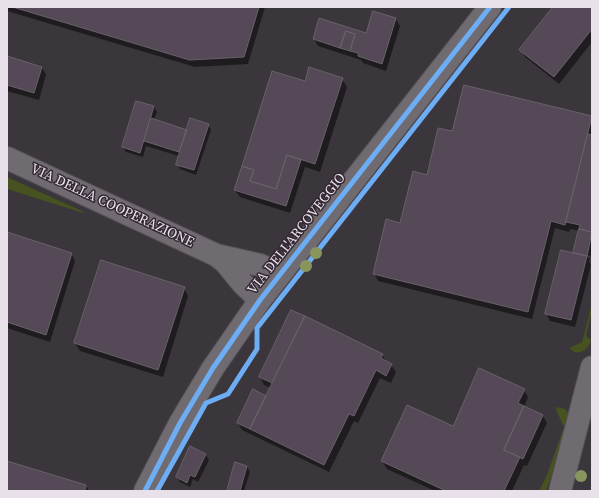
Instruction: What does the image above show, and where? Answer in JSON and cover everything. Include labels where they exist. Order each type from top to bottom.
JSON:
[{"type":"street","name":"VIA DELL'ARCOVEGGIO","points":[[145,491],[180,423],[213,368],[260,300],[490,7]]},
{"type":"street","name":"VIA DELLA COOPERAZIONE","points":[[7,158],[216,255],[252,262],[280,274]]},
{"type":"street","name":"VIA DELLA COOPERAZIONE","points":[[216,255],[225,262],[243,284],[260,300]]},
{"type":"street","points":[[560,491],[592,367]]},
{"type":"green space","points":[[7,177],[84,212],[83,213],[7,189]]},
{"type":"green space","points":[[592,304],[586,336],[591,340],[590,344],[582,352],[572,351],[569,348],[582,342]]},
{"type":"green space","points":[[556,407],[565,409],[569,414],[550,482],[546,491],[539,491],[547,475],[564,427]]},
{"type":"building","points":[[13,7],[259,7],[244,57],[190,60]]},
{"type":"building","points":[[553,7],[592,7],[592,29],[554,77],[519,50]]},
{"type":"building","points":[[373,11],[396,18],[382,64],[358,56],[358,53],[350,51],[355,34],[346,31],[340,48],[313,39],[319,18],[366,33]]},
{"type":"building","points":[[346,31],[355,34],[350,51],[340,48]]},
{"type":"building","points":[[7,56],[42,67],[34,93],[7,85]]},
{"type":"building","points":[[309,67],[343,78],[315,164],[287,155],[276,189],[250,181],[254,170],[242,166],[272,71],[305,81]]},
{"type":"building","points":[[464,85],[592,116],[565,225],[551,221],[528,312],[373,274],[386,219],[400,223],[413,171],[427,175],[438,128],[452,131]]},
{"type":"building","points":[[136,101],[154,106],[140,153],[122,147]]},
{"type":"building","points":[[151,118],[187,130],[179,152],[144,141]]},
{"type":"building","points":[[190,118],[209,124],[194,170],[176,165]]},
{"type":"building","points":[[588,134],[592,135],[592,232],[579,229],[580,225],[566,222]]},
{"type":"building","points":[[287,155],[301,160],[286,206],[234,190],[242,166],[254,170],[250,181],[276,189]]},
{"type":"building","points":[[579,229],[592,232],[587,256],[573,253]]},
{"type":"building","points":[[7,232],[72,253],[46,335],[7,322]]},
{"type":"building","points":[[561,250],[587,256],[571,320],[545,314]]},
{"type":"building","points":[[101,260],[185,287],[158,370],[74,343]]},
{"type":"building","points":[[291,310],[305,316],[272,383],[259,377]]},
{"type":"building","points":[[305,316],[383,354],[381,358],[392,364],[386,376],[376,370],[354,416],[349,414],[324,465],[250,429]]},
{"type":"building","points":[[479,368],[525,389],[518,403],[524,406],[504,450],[520,457],[504,491],[446,491],[381,461],[407,405],[453,426]]},
{"type":"building","points":[[253,389],[266,396],[250,429],[237,423]]},
{"type":"building","points":[[524,406],[543,415],[523,459],[504,450]]},
{"type":"building","points":[[190,446],[206,454],[195,477],[190,475],[187,483],[176,477]]},
{"type":"building","points":[[7,461],[86,485],[85,491],[7,491]]},
{"type":"building","points":[[235,462],[247,466],[240,491],[227,491]]},
{"type":"cycle path","points":[[145,491],[180,423],[213,368],[260,300],[490,7]]},
{"type":"cycle path","points":[[157,491],[206,403],[228,394],[257,349],[257,328],[509,7]]}]
